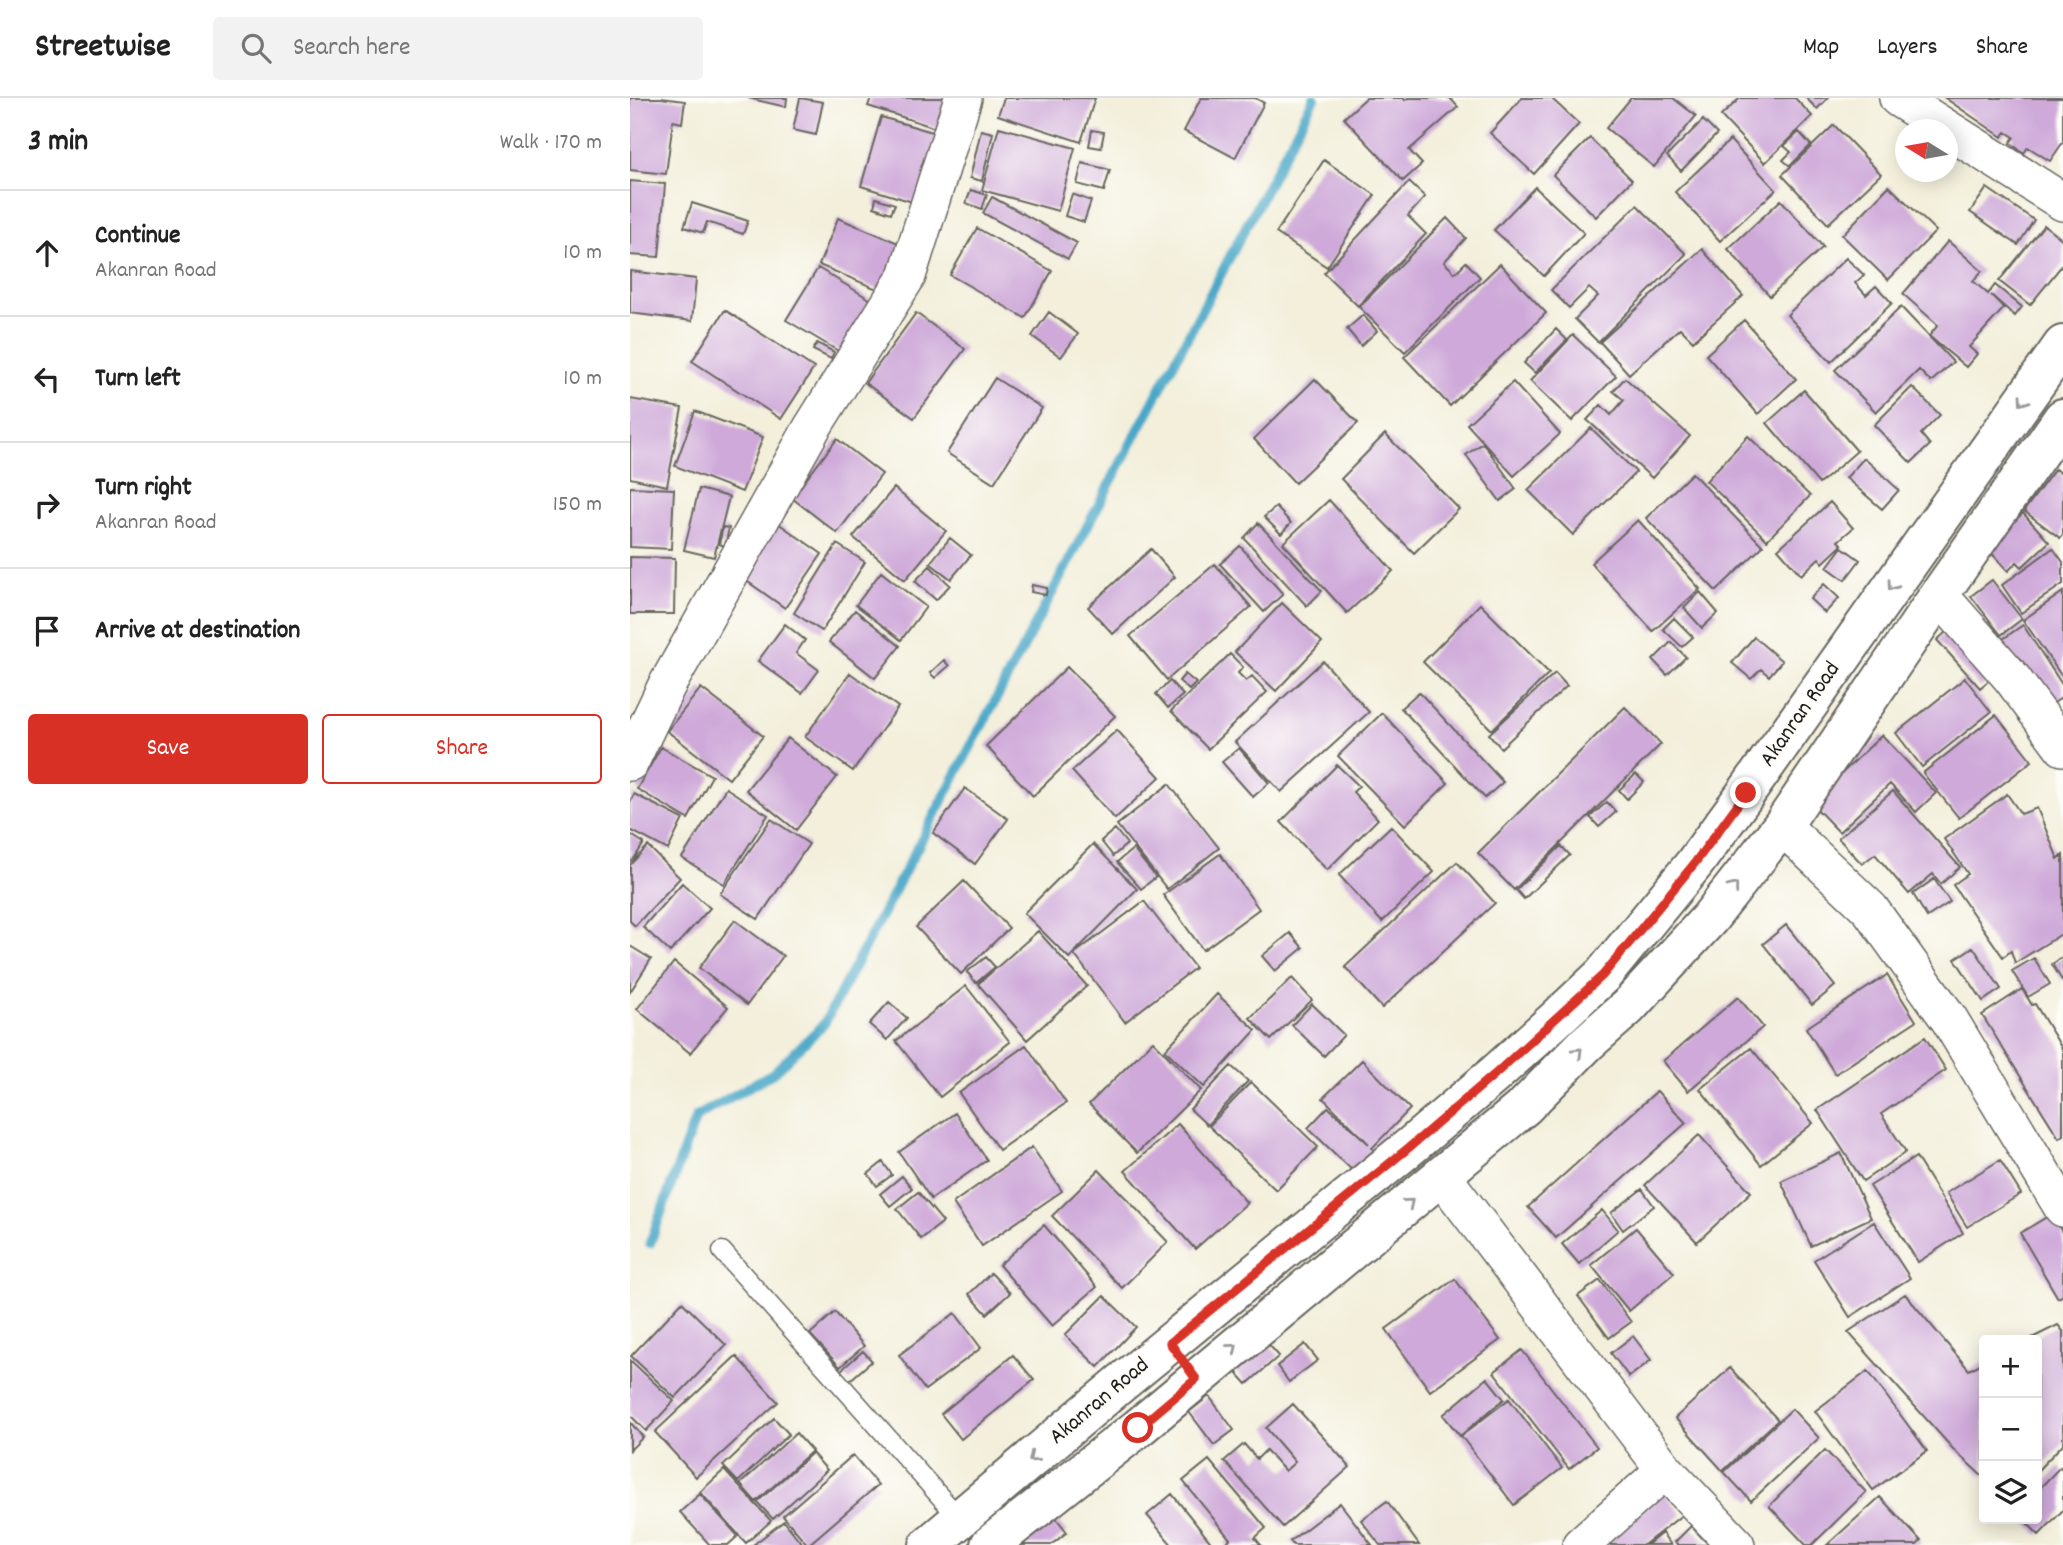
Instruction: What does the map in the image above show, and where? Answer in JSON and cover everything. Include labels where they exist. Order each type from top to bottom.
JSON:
[{"type":"main road","name":"Akanran Road","points":[[929,1545],[1423,1136],[1603,975],[1694,864],[1739,803],[2063,345]]},
{"type":"main road","name":"Akanran Road","points":[[990,1545],[1442,1176],[1525,1106],[1587,1043],[1629,1007],[1709,919],[1782,826],[2063,418]]},
{"type":"main road","points":[[1170,1343],[1196,1379]]},
{"type":"street","points":[[630,762],[666,687],[812,428],[907,276],[963,98]]},
{"type":"street","points":[[1898,98],[2059,191]]},
{"type":"street","points":[[1939,595],[2011,677],[2063,747]]},
{"type":"street","points":[[1782,826],[1870,909],[1949,1019],[2063,1208]]},
{"type":"street","points":[[1442,1176],[1665,1470],[1736,1545]]},
{"type":"street","points":[[1581,1545],[1665,1470]]},
{"type":"lane","points":[[722,1251],[960,1519]]},
{"type":"building","points":[[630,98],[685,101],[682,123],[673,121],[666,174],[630,170]]},
{"type":"building","points":[[748,98],[787,98],[786,107]]},
{"type":"building","points":[[800,98],[823,102],[816,135],[793,130]]},
{"type":"building","points":[[871,98],[950,98],[939,129],[868,106]]},
{"type":"building","points":[[1004,98],[1095,98],[1081,142],[998,115]]},
{"type":"building","points":[[1201,98],[1255,98],[1264,103],[1235,158],[1184,131]]},
{"type":"building","points":[[1366,98],[1450,98],[1458,107],[1409,150],[1422,164],[1403,181],[1344,118]]},
{"type":"building","points":[[1522,98],[1551,98],[1579,124],[1534,174],[1490,133]]},
{"type":"building","points":[[1631,98],[1673,98],[1696,116],[1654,167],[1606,128]]},
{"type":"building","points":[[1740,98],[1795,98],[1812,116],[1765,163],[1721,116]]},
{"type":"building","points":[[1806,98],[1828,98],[1817,109]]},
{"type":"building","points":[[1945,98],[2063,98],[2063,142],[2050,161],[2028,147],[2024,153],[2010,143],[2014,137],[2006,132],[2002,137]]},
{"type":"building","points":[[881,117],[939,134],[919,204],[861,186]]},
{"type":"building","points":[[1703,120],[1717,134],[1681,171],[1667,156]]},
{"type":"building","points":[[1834,125],[1881,174],[1828,224],[1782,175]]},
{"type":"building","points":[[999,127],[1075,148],[1058,211],[982,190]]},
{"type":"building","points":[[981,130],[993,133],[982,181],[970,178]]},
{"type":"building","points":[[1092,130],[1104,132],[1101,148],[1089,146]]},
{"type":"building","points":[[1799,132],[1811,145],[1790,166],[1783,160],[1791,152],[1784,146]]},
{"type":"building","points":[[1590,138],[1632,180],[1596,217],[1553,175]]},
{"type":"building","points":[[1730,140],[1776,190],[1720,241],[1675,192]]},
{"type":"building","points":[[1324,160],[1375,195],[1327,267],[1276,233]]},
{"type":"building","points":[[1082,163],[1110,170],[1104,191],[1077,184]]},
{"type":"building","points":[[630,181],[665,184],[659,257],[630,255]]},
{"type":"building","points":[[1409,182],[1425,197],[1408,216],[1426,234],[1358,306],[1324,273]]},
{"type":"building","points":[[1889,186],[1936,231],[1888,280],[1842,235]]},
{"type":"building","points":[[1535,187],[1584,233],[1544,276],[1494,230]]},
{"type":"building","points":[[1987,188],[2034,220],[2018,245],[1970,212]]},
{"type":"building","points":[[971,190],[987,195],[982,209],[966,203]]},
{"type":"building","points":[[1072,194],[1091,201],[1084,222],[1065,216]]},
{"type":"building","points":[[992,197],[1077,243],[1068,259],[983,213]]},
{"type":"building","points":[[876,198],[895,204],[891,213],[874,207]]},
{"type":"building","points":[[1781,200],[1823,247],[1770,296],[1728,249]]},
{"type":"building","points":[[692,203],[748,221],[743,234],[707,222],[703,233],[684,227]]},
{"type":"building","points":[[1637,205],[1686,254],[1598,342],[1575,319],[1598,296],[1589,288],[1569,308],[1551,290]]},
{"type":"building","points":[[838,218],[908,247],[889,294],[819,265]]},
{"type":"building","points":[[1447,218],[1466,238],[1444,262],[1455,273],[1466,262],[1480,277],[1405,352],[1359,307]]},
{"type":"building","points":[[2044,225],[2063,240],[2063,264],[2030,305],[1999,281]]},
{"type":"building","points":[[977,228],[1052,271],[1025,318],[950,275]]},
{"type":"building","points":[[1948,241],[1982,271],[1973,281],[1988,294],[1995,285],[2022,307],[2015,316],[1991,295],[2004,308],[1969,347],[1977,354],[1966,367],[1929,336],[1938,325],[1903,294]]},
{"type":"building","points":[[1702,249],[1743,296],[1693,341],[1680,328],[1629,374],[1600,342]]},
{"type":"building","points":[[1846,258],[1864,275],[1855,283],[1866,295],[1876,286],[1892,303],[1831,362],[1787,315]]},
{"type":"building","points":[[1500,264],[1546,313],[1450,406],[1404,357]]},
{"type":"building","points":[[818,268],[881,306],[850,358],[786,320]]},
{"type":"building","points":[[630,271],[696,279],[692,321],[630,313]]},
{"type":"building","points":[[1901,307],[1953,362],[1931,382],[1919,370],[1876,412],[1835,370]]},
{"type":"building","points":[[725,310],[814,368],[781,419],[692,361]]},
{"type":"building","points":[[1049,312],[1078,334],[1061,357],[1032,336]]},
{"type":"building","points":[[916,313],[965,349],[914,418],[865,383]]},
{"type":"building","points":[[1363,315],[1377,331],[1361,346],[1347,329]]},
{"type":"building","points":[[1744,320],[1796,379],[1758,414],[1706,355]]},
{"type":"building","points":[[1556,329],[1567,340],[1535,373],[1524,363]]},
{"type":"building","points":[[1573,335],[1616,376],[1572,421],[1530,381]]},
{"type":"building","points":[[817,343],[834,352],[831,359],[813,350]]},
{"type":"building","points":[[995,378],[1042,408],[994,483],[947,453]]},
{"type":"building","points":[[1625,378],[1690,436],[1652,478],[1587,420],[1601,405],[1611,415],[1624,400],[1613,391]]},
{"type":"building","points":[[1315,379],[1358,423],[1295,483],[1254,439]]},
{"type":"building","points":[[1513,382],[1560,434],[1514,476],[1467,424]]},
{"type":"building","points":[[1912,387],[1940,415],[1921,434],[1930,445],[1911,463],[1874,425]]},
{"type":"building","points":[[1804,390],[1857,451],[1819,484],[1767,423]]},
{"type":"building","points":[[630,399],[682,408],[667,486],[630,478]]},
{"type":"building","points":[[695,411],[763,437],[742,492],[675,466]]},
{"type":"building","points":[[1591,428],[1636,472],[1573,535],[1528,490]]},
{"type":"building","points":[[1385,434],[1459,509],[1414,553],[1341,479]]},
{"type":"building","points":[[1748,436],[1810,496],[1767,540],[1706,481]]},
{"type":"building","points":[[837,439],[882,474],[837,533],[792,498]]},
{"type":"building","points":[[1483,443],[1516,489],[1500,501],[1466,455]]},
{"type":"building","points":[[1864,458],[1899,490],[1882,509],[1846,478]]},
{"type":"building","points":[[2055,469],[2063,475],[2063,534],[2060,538],[2024,511]]},
{"type":"building","points":[[1692,473],[1763,546],[1716,591],[1646,518]]},
{"type":"building","points":[[630,487],[674,489],[671,549],[630,547]]},
{"type":"building","points":[[894,488],[946,531],[905,580],[853,537]]},
{"type":"building","points":[[699,489],[729,497],[714,557],[684,550]]},
{"type":"building","points":[[1329,500],[1393,571],[1347,613],[1283,543]]},
{"type":"building","points":[[1830,502],[1853,528],[1838,541],[1842,545],[1823,563],[1819,558],[1801,575],[1778,549]]},
{"type":"building","points":[[1276,507],[1291,523],[1281,534],[1264,517]]},
{"type":"building","points":[[2023,513],[2049,542],[2022,567],[2017,562],[2008,571],[1986,547]]},
{"type":"building","points":[[1638,520],[1700,589],[1653,631],[1591,563]]},
{"type":"building","points":[[778,523],[822,554],[785,608],[741,577]]},
{"type":"building","points":[[1258,523],[1322,591],[1307,606],[1244,538]]},
{"type":"building","points":[[723,527],[729,528],[725,546],[719,544]]},
{"type":"building","points":[[950,538],[971,555],[951,579],[930,563]]},
{"type":"building","points":[[837,544],[865,562],[822,631],[794,613]]},
{"type":"building","points":[[1240,546],[1283,594],[1264,612],[1220,564]]},
{"type":"building","points":[[1842,547],[1860,560],[1845,580],[1827,567]]},
{"type":"building","points":[[2053,548],[2063,562],[2063,584],[2021,613],[2002,585]]},
{"type":"building","points":[[1151,549],[1175,577],[1113,634],[1088,607]]},
{"type":"building","points":[[630,557],[675,558],[674,614],[630,614]]},
{"type":"building","points":[[1215,564],[1251,607],[1167,680],[1130,636]]},
{"type":"building","points":[[930,566],[950,585],[936,600],[915,581]]},
{"type":"building","points":[[881,572],[926,607],[901,640],[856,605]]},
{"type":"building","points":[[1992,580],[2022,619],[2001,635],[1971,596]]},
{"type":"building","points":[[1824,584],[1839,598],[1825,613],[1810,599]]},
{"type":"building","points":[[1032,585],[1047,588],[1046,595],[1031,592]]},
{"type":"building","points":[[1700,592],[1718,613],[1702,628],[1684,608]]},
{"type":"building","points":[[2063,592],[2063,678],[2023,620]]},
{"type":"building","points":[[1282,603],[1322,642],[1276,691],[1235,652]]},
{"type":"building","points":[[1480,604],[1549,673],[1492,730],[1423,662]]},
{"type":"building","points":[[855,610],[900,646],[875,678],[829,642]]},
{"type":"building","points":[[1674,618],[1693,637],[1682,647],[1663,629]]},
{"type":"building","points":[[785,624],[805,640],[796,653],[819,670],[802,693],[758,661]]},
{"type":"building","points":[[2023,625],[2063,686],[2063,697],[2044,709],[2000,641]]},
{"type":"building","points":[[1952,627],[1994,676],[1980,688],[1937,640]]},
{"type":"building","points":[[1754,637],[1782,661],[1769,676],[1761,669],[1751,679],[1732,663]]},
{"type":"building","points":[[1671,642],[1686,657],[1667,675],[1653,660]]},
{"type":"building","points":[[1230,654],[1243,667],[1238,673],[1246,681],[1252,676],[1267,692],[1208,749],[1171,711]]},
{"type":"building","points":[[944,660],[949,666],[935,678],[930,673]]},
{"type":"building","points":[[1323,661],[1369,712],[1281,792],[1235,742]]},
{"type":"building","points":[[1067,667],[1115,716],[1033,796],[986,746]]},
{"type":"building","points":[[850,673],[898,707],[853,771],[805,737]]},
{"type":"building","points":[[1555,673],[1567,686],[1501,748],[1489,734]]},
{"type":"building","points":[[1185,674],[1196,683],[1189,690],[1179,681]]},
{"type":"building","points":[[1965,678],[1991,712],[1922,767],[1896,733]]},
{"type":"building","points":[[1170,681],[1183,695],[1168,708],[1156,694]]},
{"type":"building","points":[[701,688],[763,736],[729,779],[667,731]]},
{"type":"building","points":[[1419,692],[1503,782],[1485,798],[1401,708]]},
{"type":"building","points":[[1625,707],[1661,744],[1514,890],[1478,853]]},
{"type":"building","points":[[1382,713],[1448,783],[1405,825],[1338,756]]},
{"type":"building","points":[[1996,715],[2032,761],[1959,818],[1923,773]]},
{"type":"building","points":[[1117,730],[1160,777],[1115,819],[1072,771]]},
{"type":"building","points":[[1882,735],[1936,793],[1916,812],[1890,784],[1839,832],[1811,803]]},
{"type":"building","points":[[788,738],[837,777],[796,830],[746,790]]},
{"type":"building","points":[[661,747],[712,776],[688,819],[637,789]]},
{"type":"building","points":[[1239,748],[1269,783],[1253,797],[1222,762]]},
{"type":"building","points":[[1337,765],[1359,786],[1353,792],[1378,819],[1327,870],[1281,822]]},
{"type":"building","points":[[1636,774],[1644,782],[1627,799],[1619,790]]},
{"type":"building","points":[[1169,784],[1219,848],[1167,889],[1117,825]]},
{"type":"building","points":[[726,788],[768,815],[724,884],[682,858]]},
{"type":"building","points":[[965,788],[1008,819],[975,864],[933,833]]},
{"type":"building","points":[[1893,791],[1960,867],[1941,884],[1933,874],[1909,894],[1875,854],[1862,864],[1838,838]]},
{"type":"building","points":[[634,794],[683,819],[668,850],[630,830],[630,802]]},
{"type":"building","points":[[2007,794],[2021,814],[2037,808],[2058,859],[2063,855],[2063,933],[2015,963],[2011,951],[2003,957],[1953,885],[1968,874],[1944,839]]},
{"type":"building","points":[[1607,802],[1616,812],[1599,827],[1590,817]]},
{"type":"building","points":[[771,819],[809,844],[758,919],[720,894]]},
{"type":"building","points":[[1391,826],[1434,872],[1382,922],[1339,875]]},
{"type":"building","points":[[1115,829],[1127,844],[1113,856],[1101,841]]},
{"type":"building","points":[[630,834],[644,843],[632,862],[630,861]]},
{"type":"building","points":[[1093,844],[1137,889],[1069,958],[1024,913]]},
{"type":"building","points":[[648,846],[680,878],[635,926],[630,921],[630,865]]},
{"type":"building","points":[[1561,846],[1570,855],[1524,899],[1516,890]]},
{"type":"building","points":[[1133,849],[1156,877],[1141,889],[1117,862]]},
{"type":"building","points":[[1220,854],[1259,909],[1203,950],[1163,895]]},
{"type":"building","points":[[1457,862],[1495,903],[1382,1008],[1345,967]]},
{"type":"building","points":[[1934,879],[1950,902],[1927,917],[1913,894]]},
{"type":"building","points":[[964,881],[1009,928],[961,974],[916,927]]},
{"type":"building","points":[[682,883],[710,908],[670,952],[643,927]]},
{"type":"building","points":[[1144,901],[1195,968],[1125,1022],[1074,954]]},
{"type":"building","points":[[735,920],[783,956],[747,1005],[699,968]]},
{"type":"building","points":[[1786,925],[1835,986],[1812,1005],[1763,944]]},
{"type":"building","points":[[1038,931],[1087,986],[1027,1040],[978,984]]},
{"type":"building","points":[[1290,933],[1303,948],[1275,971],[1262,956]]},
{"type":"building","points":[[630,946],[651,959],[630,992]]},
{"type":"building","points":[[1973,947],[2001,989],[1983,1001],[1955,959]]},
{"type":"building","points":[[986,957],[995,967],[976,983],[967,972]]},
{"type":"building","points":[[2063,957],[2063,982],[2052,964]]},
{"type":"building","points":[[2034,958],[2050,984],[2028,997],[2012,971]]},
{"type":"building","points":[[674,962],[728,1007],[690,1053],[637,1009]]},
{"type":"building","points":[[1887,975],[1916,1021],[1835,1074],[1806,1028]]},
{"type":"building","points":[[1292,978],[1312,1000],[1271,1040],[1250,1018]]},
{"type":"building","points":[[966,986],[1010,1042],[940,1097],[896,1041]]},
{"type":"building","points":[[2022,989],[2032,1005],[2035,1004],[2063,1050],[2063,1135],[2059,1138],[1982,1015]]},
{"type":"building","points":[[1217,994],[1256,1030],[1204,1087],[1165,1050]]},
{"type":"building","points":[[1738,997],[1763,1027],[1688,1091],[1663,1061]]},
{"type":"building","points":[[889,1002],[907,1018],[887,1040],[869,1024]]},
{"type":"building","points":[[1312,1004],[1344,1035],[1324,1056],[1292,1025]]},
{"type":"building","points":[[1925,1037],[1946,1070],[1881,1114],[1906,1152],[1863,1181],[1817,1110]]},
{"type":"building","points":[[1153,1041],[1201,1090],[1137,1153],[1089,1104]]},
{"type":"building","points":[[1026,1045],[1066,1103],[999,1150],[959,1093]]},
{"type":"building","points":[[1751,1048],[1813,1123],[1761,1165],[1700,1089]]},
{"type":"building","points":[[1362,1060],[1410,1109],[1372,1148],[1374,1151],[1354,1172],[1308,1128],[1328,1107],[1369,1144],[1323,1098]]},
{"type":"building","points":[[1231,1066],[1248,1081],[1207,1125],[1190,1109]]},
{"type":"building","points":[[1251,1082],[1318,1147],[1276,1190],[1209,1126]]},
{"type":"building","points":[[1657,1091],[1686,1123],[1556,1238],[1528,1207]]},
{"type":"building","points":[[955,1113],[987,1160],[931,1199],[899,1152]]},
{"type":"building","points":[[1178,1124],[1247,1203],[1195,1249],[1125,1171]]},
{"type":"building","points":[[1699,1135],[1751,1192],[1697,1242],[1645,1185]]},
{"type":"building","points":[[1032,1147],[1062,1191],[982,1246],[953,1203]]},
{"type":"building","points":[[1841,1153],[1871,1218],[1811,1246],[1781,1181]]},
{"type":"building","points":[[1916,1157],[1963,1233],[1918,1262],[1870,1186]]},
{"type":"building","points":[[2000,1160],[2021,1194],[1967,1227],[1946,1193]]},
{"type":"building","points":[[883,1162],[892,1175],[877,1186],[868,1174]]},
{"type":"building","points":[[1099,1170],[1168,1242],[1122,1288],[1052,1216]]},
{"type":"building","points":[[902,1176],[912,1188],[890,1206],[880,1194]]},
{"type":"building","points":[[1642,1189],[1654,1206],[1623,1230],[1611,1213]]},
{"type":"building","points":[[918,1192],[943,1222],[921,1239],[897,1209]]},
{"type":"building","points":[[1602,1210],[1618,1230],[1579,1264],[1562,1244]]},
{"type":"building","points":[[2052,1214],[2063,1234],[2063,1295],[2058,1298],[2020,1233]]},
{"type":"building","points":[[1874,1222],[1910,1278],[1850,1317],[1814,1260]]},
{"type":"building","points":[[1044,1225],[1097,1287],[1052,1326],[999,1265]]},
{"type":"building","points":[[1636,1228],[1674,1273],[1629,1311],[1591,1265]]},
{"type":"building","points":[[991,1273],[1010,1293],[987,1314],[969,1294]]},
{"type":"building","points":[[1455,1279],[1500,1340],[1430,1391],[1386,1329]]},
{"type":"building","points":[[1600,1280],[1631,1322],[1609,1338],[1578,1296]]},
{"type":"building","points":[[1905,1294],[1969,1370],[1979,1365],[1979,1473],[1954,1450],[1848,1332]]},
{"type":"building","points":[[1104,1296],[1136,1327],[1098,1367],[1065,1335]]},
{"type":"building","points":[[682,1302],[726,1345],[675,1398],[631,1356]]},
{"type":"building","points":[[835,1312],[864,1346],[840,1367],[810,1334]]},
{"type":"building","points":[[955,1313],[981,1348],[925,1390],[899,1355]]},
{"type":"building","points":[[2058,1325],[2063,1331],[2063,1444],[2042,1466],[2042,1335],[2038,1335]]},
{"type":"building","points":[[1261,1336],[1279,1356],[1247,1384],[1229,1364]]},
{"type":"building","points":[[1633,1336],[1651,1360],[1629,1377],[1611,1353]]},
{"type":"building","points":[[1305,1344],[1318,1360],[1289,1382],[1277,1366]]},
{"type":"building","points":[[1522,1350],[1597,1447],[1569,1469],[1494,1372]]},
{"type":"building","points":[[863,1351],[872,1361],[849,1381],[840,1371]]},
{"type":"building","points":[[1013,1355],[1034,1380],[961,1439],[941,1414]]},
{"type":"building","points":[[736,1356],[778,1402],[696,1477],[655,1432]]},
{"type":"building","points":[[630,1360],[674,1401],[646,1431],[630,1415]]},
{"type":"building","points":[[1730,1368],[1778,1420],[1723,1471],[1675,1418]]},
{"type":"building","points":[[1868,1371],[1927,1451],[1873,1490],[1815,1411]]},
{"type":"building","points":[[1487,1378],[1504,1399],[1460,1436],[1443,1415]]},
{"type":"building","points":[[1209,1396],[1234,1430],[1214,1445],[1189,1412]]},
{"type":"building","points":[[1509,1399],[1562,1468],[1514,1505],[1461,1436]]},
{"type":"building","points":[[1293,1404],[1350,1467],[1283,1527],[1224,1461],[1244,1444],[1257,1459],[1266,1450],[1285,1471],[1295,1462],[1266,1428]]},
{"type":"building","points":[[1792,1409],[1819,1438],[1751,1501],[1724,1472]]},
{"type":"building","points":[[774,1418],[789,1434],[738,1482],[723,1466]]},
{"type":"building","points":[[630,1422],[643,1437],[630,1450]]},
{"type":"building","points":[[796,1433],[812,1451],[756,1502],[740,1484]]},
{"type":"building","points":[[1825,1450],[1866,1492],[1812,1545],[1806,1545],[1769,1506]]},
{"type":"building","points":[[812,1453],[827,1470],[773,1519],[757,1502]]},
{"type":"building","points":[[853,1455],[878,1485],[808,1545],[783,1516]]},
{"type":"building","points":[[1209,1460],[1266,1528],[1255,1538],[1261,1545],[1224,1545],[1230,1539],[1183,1481]]},
{"type":"building","points":[[2060,1467],[2063,1471],[2063,1510],[2039,1535],[2028,1524],[2042,1524],[2042,1486]]},
{"type":"building","points":[[724,1470],[771,1521],[746,1543],[700,1492]]},
{"type":"building","points":[[1665,1493],[1682,1515],[1644,1545],[1599,1545]]},
{"type":"building","points":[[700,1494],[738,1536],[728,1545],[710,1545],[680,1512]]},
{"type":"building","points":[[1172,1494],[1213,1545],[1172,1545],[1147,1515]]},
{"type":"building","points":[[1880,1497],[1921,1541],[1917,1545],[1827,1545]]},
{"type":"building","points":[[1387,1501],[1419,1545],[1380,1545],[1361,1520]]},
{"type":"building","points":[[1340,1503],[1372,1545],[1293,1545],[1290,1541]]},
{"type":"building","points":[[1053,1514],[1067,1532],[1051,1545],[1016,1545]]},
{"type":"building","points":[[784,1521],[803,1545],[753,1545]]},
{"type":"building","points":[[1691,1526],[1709,1545],[1678,1545],[1675,1542]]},
{"type":"building","points":[[1662,1533],[1671,1545],[1647,1545]]},
{"type":"waterway","points":[[650,1243],[696,1117],[773,1073],[824,1024],[1314,98]]},
{"type":"route","points":[[1138,1428],[1196,1379],[1170,1343],[1412,1145],[1494,1075],[1603,975],[1694,864],[1746,793]]}]
